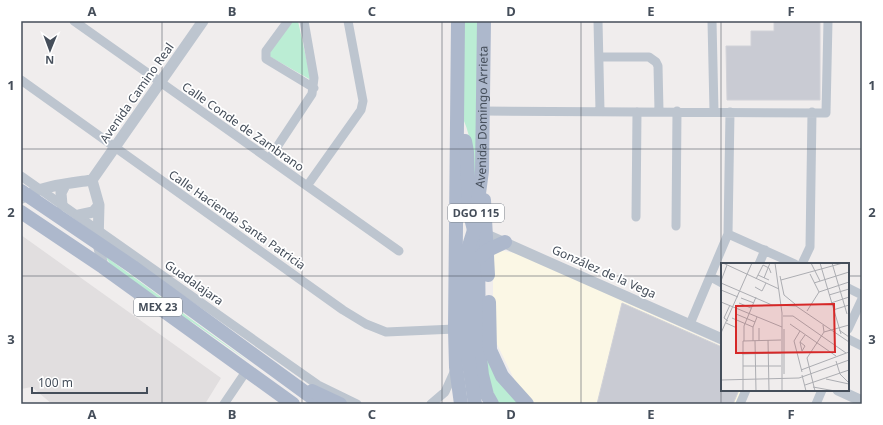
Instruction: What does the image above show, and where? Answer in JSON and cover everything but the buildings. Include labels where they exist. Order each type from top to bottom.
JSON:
[{"type":"main road","name":"Avenida Domingo Arrieta","points":[[458,21],[455,330],[456,367],[462,404]]},
{"type":"main road","name":"Avenida Domingo Arrieta","points":[[474,398],[468,356],[468,249],[480,232],[484,21]]},
{"type":"main road","points":[[458,120],[467,152],[469,210],[480,232],[477,241],[483,255],[490,350],[502,376],[526,404]]},
{"type":"main road","name":"MEX 23","points":[[23,195],[98,236],[218,321],[282,374]]},
{"type":"main road","name":"MEX 23","points":[[21,212],[103,267],[293,404]]},
{"type":"main road","points":[[468,272],[483,255],[504,242]]},
{"type":"main road","points":[[483,255],[480,362],[487,395],[492,404]]},
{"type":"main road","points":[[247,370],[261,369],[282,374],[340,404]]},
{"type":"main road","points":[[312,390],[321,404]]},
{"type":"main road","points":[[462,404],[474,398]]},
{"type":"street","name":"Calle Conde de Zambrano","points":[[74,21],[399,251]]},
{"type":"street","name":"Avenida Camino Real","points":[[92,180],[203,21]]},
{"type":"street","points":[[288,21],[266,51],[266,59],[314,88]]},
{"type":"street","points":[[269,159],[312,94],[314,88],[314,78],[304,21]]},
{"type":"street","points":[[307,186],[361,110],[363,101],[348,21]]},
{"type":"street","points":[[598,21],[600,112]]},
{"type":"street","points":[[712,21],[714,111]]},
{"type":"street","points":[[483,111],[714,111],[826,113],[828,21]]},
{"type":"street","points":[[599,57],[649,57],[654,59],[658,66],[659,112]]},
{"type":"street","name":"Calle Hacienda Santa Patricia","points":[[21,80],[324,297],[366,324],[386,332],[455,330]]},
{"type":"street","points":[[676,226],[677,111]]},
{"type":"street","points":[[636,218],[637,112]]},
{"type":"street","points":[[690,324],[728,234],[730,112]]},
{"type":"street","points":[[802,263],[810,247],[812,112]]},
{"type":"street","points":[[21,176],[79,215],[98,236]]},
{"type":"street","points":[[23,195],[92,180],[99,205],[98,236],[103,267]]},
{"type":"street","points":[[62,205],[61,193],[65,185]]},
{"type":"street","points":[[79,215],[93,212],[99,205]]},
{"type":"street","name":"González de la Vega","points":[[480,232],[721,339]]},
{"type":"street","points":[[728,234],[793,263]]},
{"type":"street","points":[[759,263],[765,250]]},
{"type":"street","points":[[711,277],[721,282]]},
{"type":"street","points":[[849,288],[862,294]]},
{"type":"street","points":[[849,328],[862,299]]},
{"type":"street","name":"Guadalajara","points":[[218,321],[312,390],[357,404]]},
{"type":"street","points":[[849,340],[862,346]]},
{"type":"street","points":[[431,404],[445,392],[456,367]]},
{"type":"street","points":[[224,404],[247,370]]},
{"type":"street","points":[[742,404],[746,391]]},
{"type":"street","points":[[816,404],[822,391]]},
{"type":"street","points":[[840,391],[862,401]]},
{"type":"shaded area","points":[[21,235],[221,378],[205,404],[52,404],[32,387],[21,389]]},
{"type":"shaded area","points":[[495,251],[520,254],[721,346],[721,391],[742,391],[735,404],[534,404],[515,381],[493,336],[493,269]]},
{"type":"green space","points":[[293,21],[298,21],[311,80],[267,55]]},
{"type":"green space","points":[[464,21],[479,21],[478,170],[472,202],[471,151],[468,131],[464,121]]},
{"type":"green space","points":[[105,256],[251,363],[192,322],[176,316],[114,270]]},
{"type":"green space","points":[[485,323],[521,404],[498,404],[486,374]]}]
